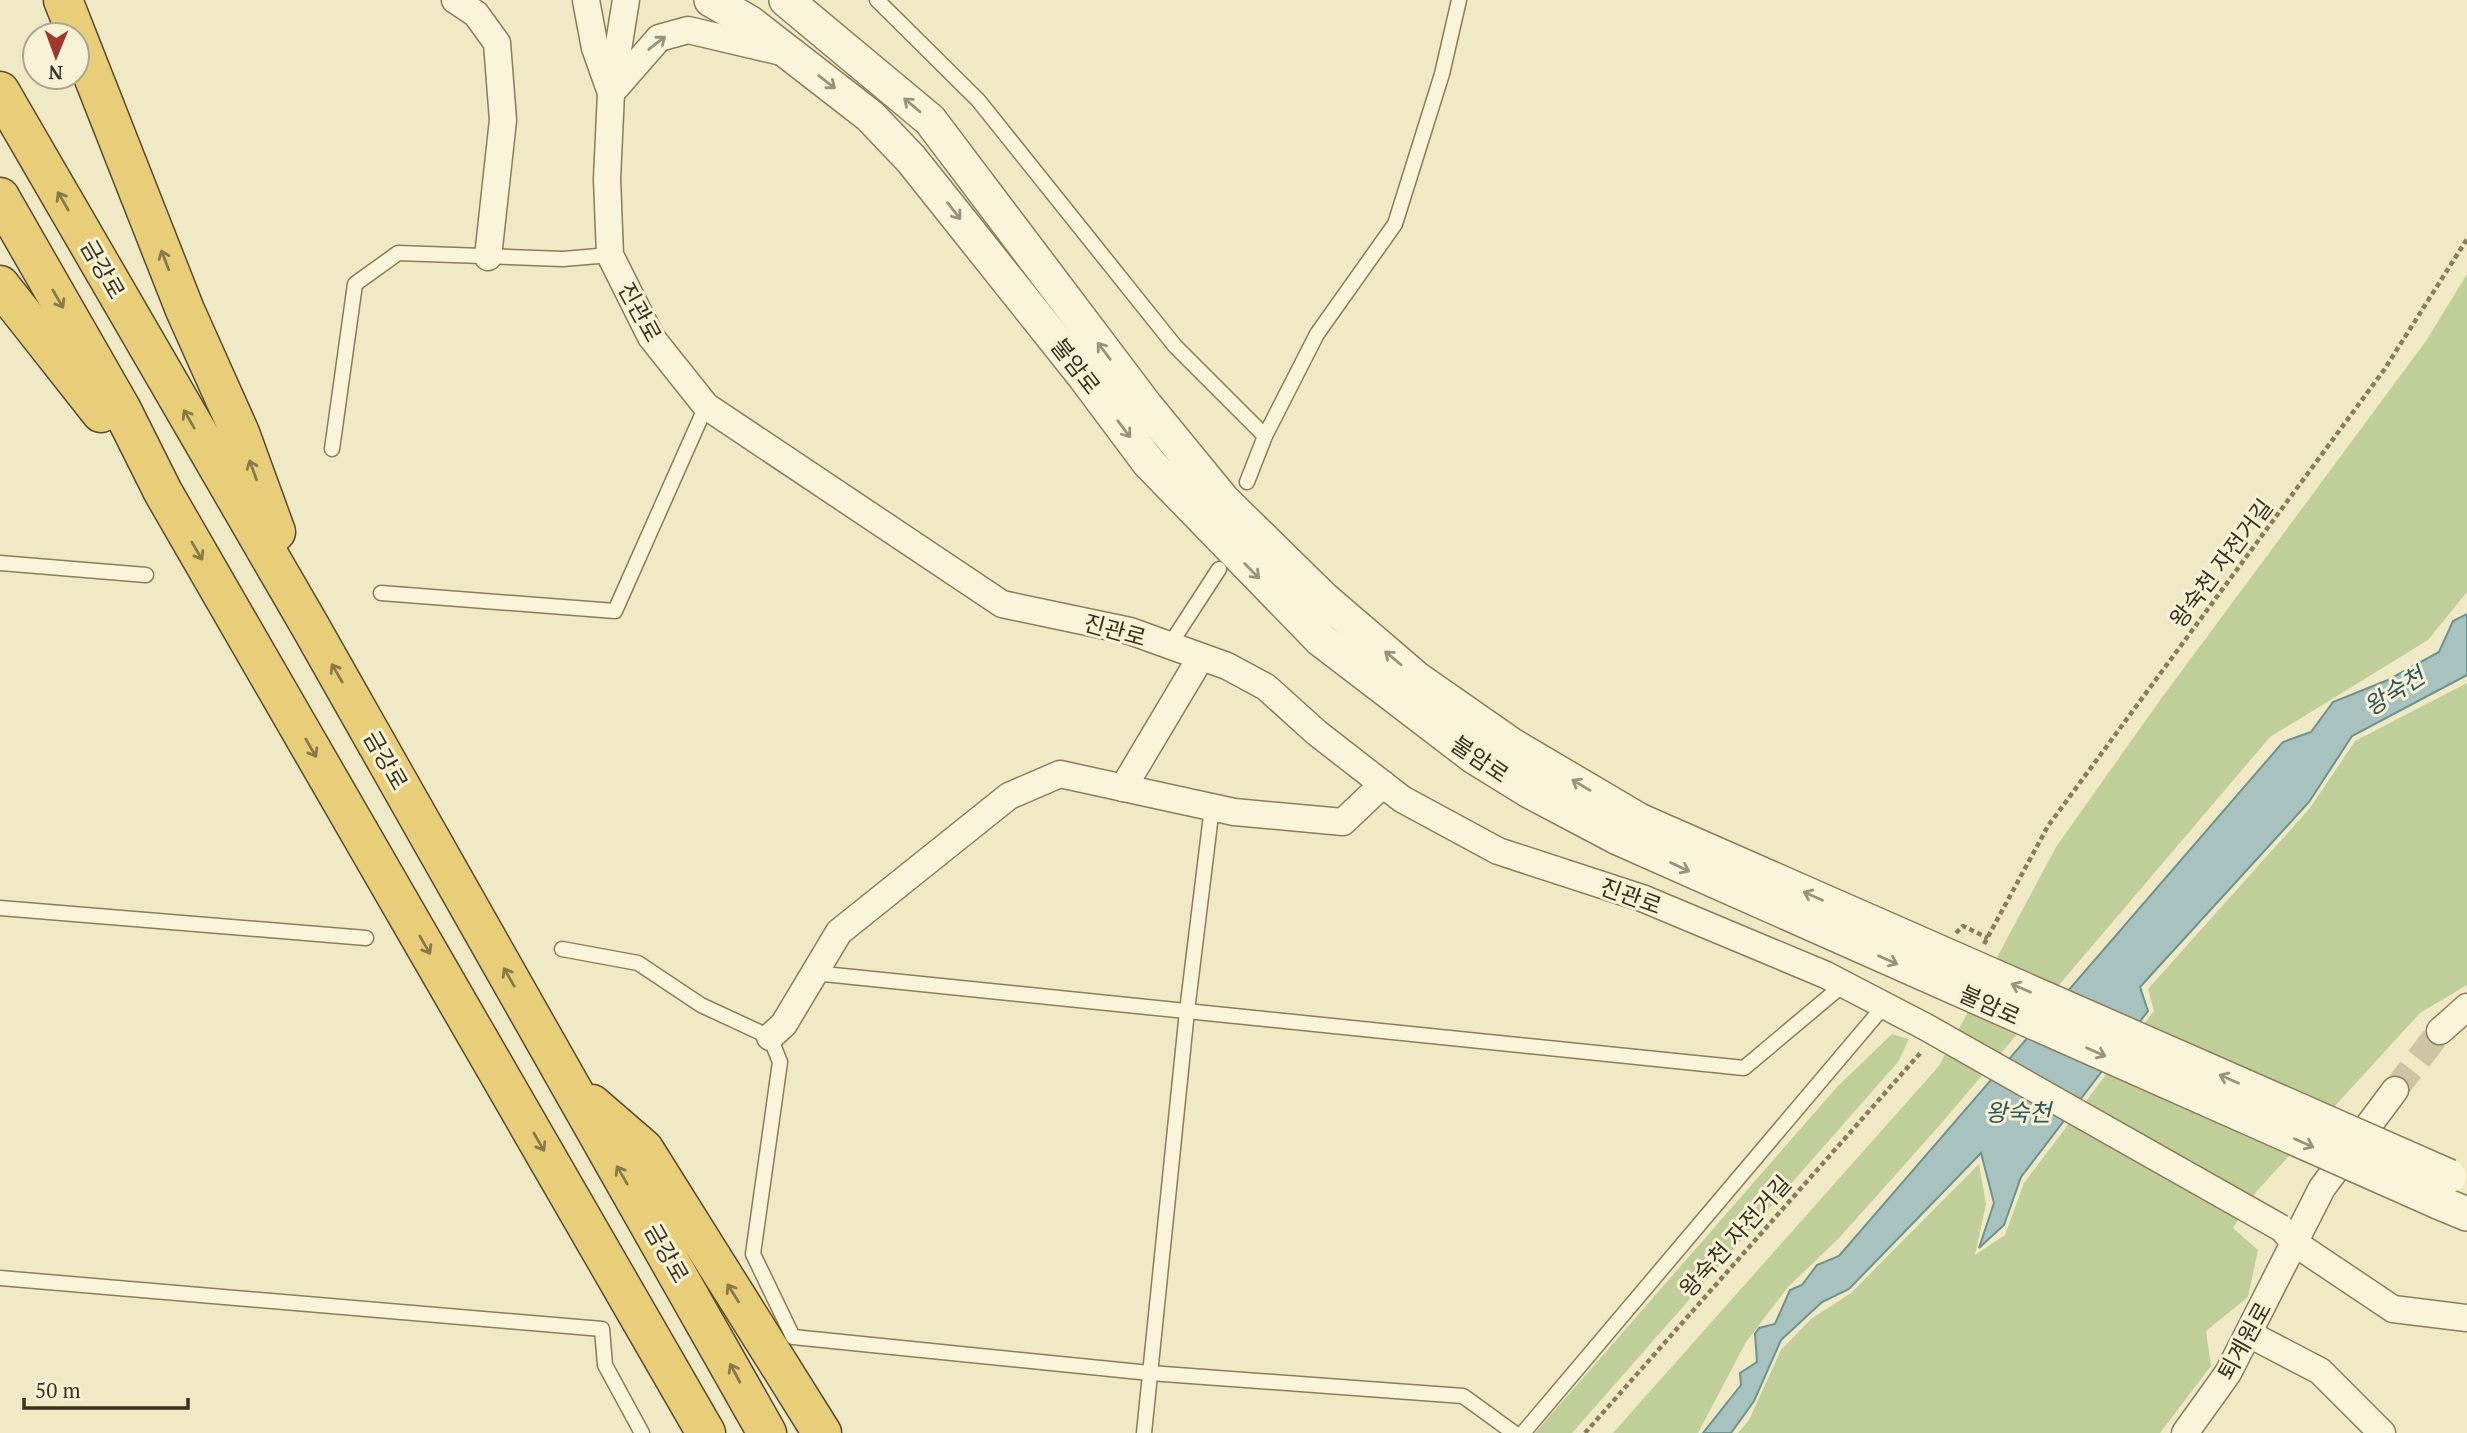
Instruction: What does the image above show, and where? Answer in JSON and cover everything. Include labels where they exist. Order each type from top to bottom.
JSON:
[{"type":"highway","points":[[64,0],[185,310],[240,433],[310,626]]},
{"type":"highway","name":"금강로","points":[[0,91],[310,626],[767,1433]]},
{"type":"highway","points":[[0,197],[122,411],[163,492],[706,1433]]},
{"type":"highway","points":[[0,285],[163,492]]},
{"type":"highway","points":[[569,1083],[644,1149],[822,1433]]},
{"type":"street","points":[[455,0],[476,14],[498,43],[503,120],[488,257]]},
{"type":"street","points":[[586,0],[594,48],[611,93],[659,38],[688,30],[733,38],[794,56]]},
{"type":"street","name":"진관로","points":[[626,0],[611,93],[607,179],[610,255],[651,337],[706,406],[1002,604],[1130,631],[1227,666],[1266,687],[1317,733],[1402,799],[1498,851],[1642,898],[1844,984],[1924,1026],[2288,1236],[2393,1309],[2467,1318]]},
{"type":"street","name":"불암로","points":[[711,0],[749,22],[870,116],[911,159],[1043,324],[1149,463],[1321,640],[1474,757],[1529,791],[1629,829],[2455,1194]]},
{"type":"street","name":"불암로","points":[[786,0],[930,120],[1146,406],[1223,500],[1324,599],[1416,678],[1629,829]]},
{"type":"street","points":[[1123,788],[1201,657]]},
{"type":"street","points":[[770,1037],[784,1024],[839,932],[1009,796],[1060,775],[1234,812],[1343,821],[1383,784]]},
{"type":"street","points":[[2440,1031],[2467,1007]]},
{"type":"street","name":"퇴계원로","points":[[2185,1433],[2228,1373],[2249,1334],[2288,1236],[2395,1090]]},
{"type":"street","points":[[2249,1334],[2320,1371],[2382,1433]]},
{"type":"lane","points":[[877,0],[978,100],[1175,346],[1265,436]]},
{"type":"lane","points":[[1247,482],[1265,436],[1317,334],[1395,224],[1442,74],[1459,0]]},
{"type":"lane","points":[[332,449],[355,284],[398,253],[563,259],[610,255]]},
{"type":"lane","points":[[381,593],[615,611],[706,406]]},
{"type":"lane","points":[[0,563],[146,575]]},
{"type":"lane","points":[[1169,646],[1219,569]]},
{"type":"lane","points":[[1144,1433],[1187,1011],[1212,807]]},
{"type":"lane","points":[[0,908],[366,938]]},
{"type":"lane","points":[[562,949],[638,963],[701,1005],[770,1037],[780,1062],[753,1254],[793,1337],[1150,1373],[1463,1396],[1514,1433]]},
{"type":"lane","points":[[814,973],[1745,1068],[1844,984]]},
{"type":"lane","points":[[1523,1433],[1884,1006]]},
{"type":"lane","points":[[0,1278],[602,1329],[605,1365],[642,1433]]},
{"type":"path","name":"왕숙천 자전거길","points":[[2005,908],[2048,826],[2384,370],[2467,239]]},
{"type":"path","points":[[1962,926],[1988,938]]},
{"type":"path","name":"왕숙천 자전거길","points":[[1585,1433],[1913,1063]]},
{"type":"green space","points":[[2467,274],[2467,592],[2428,640],[2270,737],[1939,1126],[1839,1238],[1788,1287],[1746,1342],[1698,1433],[1613,1433],[1939,1066],[2056,847],[2158,703],[2426,341]]},
{"type":"green space","points":[[2467,683],[2467,985],[2420,1013],[2256,1192],[2233,1228],[2258,1250],[2248,1297],[2206,1331],[2211,1366],[2160,1433],[1738,1433],[1749,1420],[1781,1350],[1811,1319],[1851,1293],[1979,1164],[1986,1204],[1975,1255],[2005,1235],[2024,1183],[2154,1011],[2148,989],[2310,808],[2355,741]]},
{"type":"green space","points":[[1892,1034],[1909,1039],[1898,1062],[1572,1433],[1535,1433],[1837,1087]]},
{"type":"water","name":"왕숙천","points":[[2467,614],[2467,675],[2352,736],[2309,802],[2140,987],[2148,1011],[2021,1177],[2004,1225],[1979,1248],[1994,1203],[1981,1153],[1849,1289],[1822,1302],[1781,1340],[1754,1401],[1731,1433],[1703,1433],[1741,1385],[1740,1373],[1757,1362],[1755,1334],[1759,1328],[1775,1324],[1790,1290],[1802,1285],[1817,1265],[1839,1256],[2283,742],[2311,732],[2333,702],[2388,680],[2439,652],[2453,621]]},
{"type":"tunnel","points":[[2395,1090],[2440,1031]]}]
